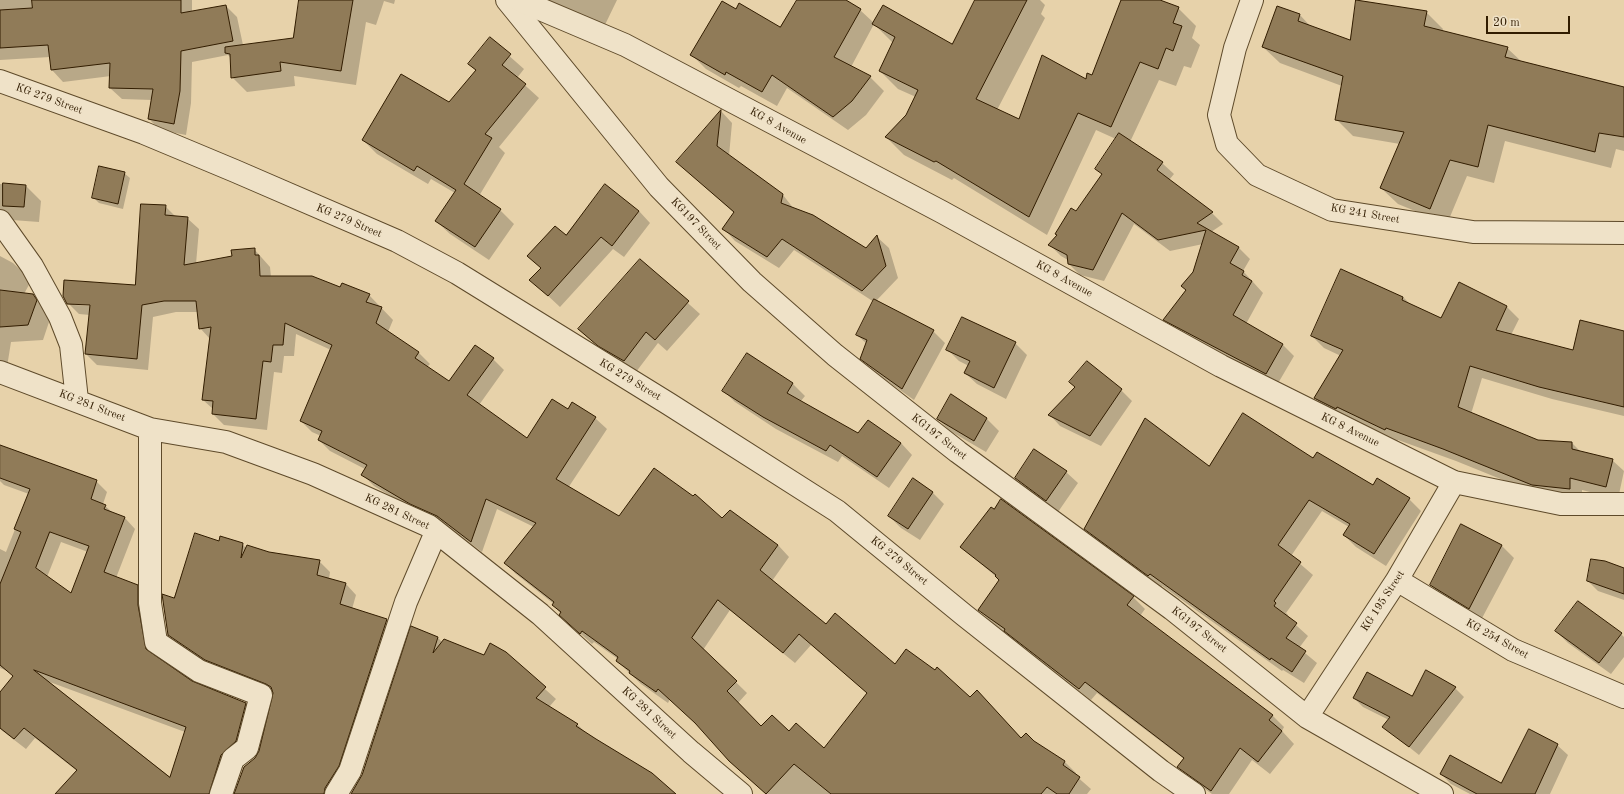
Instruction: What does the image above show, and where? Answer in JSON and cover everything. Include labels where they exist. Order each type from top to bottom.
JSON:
[{"type":"street","name":"KG197 Street","points":[[507,0],[659,187],[752,282],[835,355],[958,452],[1172,609],[1307,717],[1442,794]]},
{"type":"street","name":"KG 8 Avenue","points":[[520,0],[631,49],[942,212],[1221,366],[1454,482],[1561,504],[1624,504]]},
{"type":"street","name":"KG 241 Street","points":[[1252,0],[1235,48],[1219,115],[1227,144],[1257,175],[1332,210],[1473,232],[1624,233]]},
{"type":"street","name":"KG 279 Street","points":[[0,81],[144,133],[235,171],[397,241],[457,273],[669,404],[837,511],[1000,644],[1161,771],[1194,794]]},
{"type":"street","points":[[0,221],[32,266],[60,317],[71,345],[77,400]]},
{"type":"street","name":"KG 281 Street","points":[[0,372],[150,429],[226,442],[313,474],[429,526],[540,614],[691,752],[741,794]]},
{"type":"street","points":[[150,429],[150,603],[156,642],[199,671],[261,695],[246,748],[233,759],[221,794]]},
{"type":"street","name":"KG 195 Street","points":[[1307,717],[1397,580],[1454,482]]},
{"type":"street","points":[[336,794],[350,770],[406,602],[436,532]]},
{"type":"street","name":"KG 254 Street","points":[[1397,580],[1513,650],[1624,697]]},
{"type":"building","points":[[32,0],[181,0],[181,13],[226,5],[233,41],[181,51],[180,91],[174,124],[148,119],[153,89],[109,88],[110,63],[51,70],[48,45],[0,48],[0,10],[32,8]]},
{"type":"building","points":[[299,0],[353,0],[341,71],[280,62],[281,71],[231,78],[230,54],[225,53],[225,47],[293,38]]},
{"type":"building","points":[[797,0],[846,0],[861,9],[834,57],[871,76],[852,101],[833,117],[772,75],[762,92],[726,72],[725,75],[690,55],[722,1],[736,9],[739,3],[780,27]]},
{"type":"building","points":[[975,0],[1027,0],[976,99],[1019,119],[1042,55],[1086,79],[1087,73],[1092,75],[1121,0],[1160,0],[1179,7],[1173,23],[1182,26],[1173,51],[1166,48],[1158,69],[1140,62],[1111,127],[1078,113],[1029,217],[936,161],[934,162],[885,137],[906,115],[918,90],[879,71],[895,37],[872,24],[883,5],[952,44]]},
{"type":"building","points":[[1356,0],[1427,11],[1424,26],[1508,47],[1505,57],[1624,87],[1624,137],[1599,133],[1595,152],[1488,125],[1478,167],[1450,160],[1430,209],[1380,188],[1404,132],[1335,120],[1343,76],[1262,47],[1277,6],[1300,14],[1298,21],[1350,40]]},
{"type":"building","points":[[490,37],[511,54],[502,65],[526,84],[485,134],[492,138],[464,184],[501,209],[475,247],[435,221],[456,190],[417,166],[414,171],[362,140],[401,74],[449,102],[476,70],[468,64]]},
{"type":"building","points":[[721,110],[717,146],[783,194],[781,203],[813,215],[866,248],[877,235],[886,266],[862,291],[782,239],[767,257],[722,229],[734,212],[676,162]]},
{"type":"building","points":[[1119,133],[1163,162],[1157,170],[1213,212],[1197,223],[1239,247],[1230,263],[1244,271],[1242,275],[1252,281],[1233,315],[1283,344],[1266,374],[1163,320],[1186,290],[1181,286],[1193,272],[1206,230],[1158,240],[1122,213],[1093,270],[1068,264],[1067,255],[1048,245],[1057,235],[1055,234],[1071,208],[1076,211],[1102,174],[1095,169]]},
{"type":"building","points":[[99,166],[125,172],[118,204],[92,198]]},
{"type":"building","points":[[3,183],[26,185],[24,207],[3,206]]},
{"type":"building","points":[[605,184],[639,211],[612,246],[601,237],[548,296],[529,280],[541,268],[527,256],[555,226],[566,235]]},
{"type":"building","points":[[141,204],[166,205],[165,215],[188,217],[184,265],[232,256],[231,250],[255,248],[255,255],[259,255],[260,276],[312,276],[340,287],[342,283],[370,294],[366,302],[382,307],[376,323],[419,352],[415,358],[449,381],[475,345],[494,358],[467,395],[527,438],[552,399],[568,409],[572,402],[596,417],[556,479],[619,516],[654,468],[693,496],[695,494],[722,518],[730,510],[778,545],[760,570],[826,624],[835,613],[895,664],[906,649],[935,670],[937,667],[970,697],[977,690],[1021,738],[1026,733],[1034,741],[1065,761],[1063,765],[1080,777],[1069,794],[1057,794],[1047,787],[1041,794],[831,794],[794,764],[766,794],[729,761],[695,723],[658,689],[656,692],[629,673],[630,671],[616,661],[618,657],[582,631],[580,634],[559,615],[561,612],[552,605],[554,602],[504,563],[536,523],[486,499],[471,542],[437,516],[410,504],[361,475],[367,465],[318,440],[322,431],[300,421],[332,345],[285,323],[283,345],[273,345],[271,362],[263,361],[256,419],[212,414],[213,401],[202,400],[211,327],[199,329],[196,301],[164,301],[142,305],[137,359],[85,354],[90,305],[67,304],[63,296],[64,280],[135,285]],"holes":[[[718,600],[783,653],[799,634],[867,693],[824,748],[796,723],[789,731],[772,715],[761,726],[727,691],[737,681],[692,638]]]},
{"type":"building","points":[[640,259],[689,301],[655,340],[646,332],[624,361],[598,346],[578,329]]},
{"type":"building","points":[[1341,269],[1403,297],[1402,300],[1441,318],[1459,282],[1507,306],[1496,330],[1573,350],[1580,320],[1624,331],[1624,407],[1539,387],[1470,366],[1458,407],[1538,440],[1572,442],[1572,449],[1613,459],[1606,487],[1570,478],[1570,489],[1532,485],[1443,449],[1386,428],[1385,430],[1337,407],[1336,409],[1314,398],[1343,350],[1311,336]]},
{"type":"building","points":[[0,290],[33,294],[37,300],[28,325],[0,327]]},
{"type":"building","points":[[874,299],[934,330],[902,389],[860,359],[867,340],[856,335]]},
{"type":"building","points":[[962,317],[1016,342],[994,388],[964,373],[970,361],[946,350]]},
{"type":"building","points":[[747,353],[793,383],[787,393],[858,433],[868,420],[901,443],[877,477],[830,445],[826,451],[763,417],[722,391]]},
{"type":"building","points":[[1087,361],[1122,389],[1090,436],[1048,415],[1075,387],[1069,382]]},
{"type":"building","points":[[951,394],[987,418],[974,441],[937,419]]},
{"type":"building","points":[[1243,413],[1313,458],[1317,452],[1373,485],[1377,478],[1410,498],[1374,554],[1343,535],[1350,524],[1309,500],[1278,545],[1301,562],[1274,601],[1276,603],[1274,606],[1297,623],[1286,638],[1306,651],[1292,672],[1271,658],[1270,660],[1150,574],[1148,576],[1084,529],[1145,418],[1209,466]]},
{"type":"building","points":[[0,445],[97,480],[91,499],[106,505],[104,509],[125,517],[104,572],[138,585],[138,605],[146,649],[192,681],[246,703],[236,741],[221,755],[209,794],[55,794],[77,770],[24,728],[14,739],[0,728],[0,692],[13,676],[0,665],[0,584],[21,532],[14,529],[30,489],[0,478]],"holes":[[[50,532],[89,546],[71,593],[36,568]],[[34,670],[186,727],[170,777]]]},
{"type":"building","points":[[1034,449],[1067,471],[1046,501],[1015,478]]},
{"type":"building","points":[[913,478],[933,492],[908,529],[888,516]]},
{"type":"building","points":[[1001,499],[1134,596],[1127,605],[1273,715],[1269,720],[1282,731],[1258,762],[1240,748],[1211,791],[1177,767],[1184,758],[1085,682],[1079,689],[1004,631],[1005,629],[978,610],[999,580],[995,576],[996,575],[960,547],[991,507],[994,509]]},
{"type":"building","points":[[1461,524],[1502,545],[1469,609],[1430,585]]},
{"type":"building","points":[[195,533],[219,541],[220,536],[243,543],[241,558],[247,545],[269,552],[320,560],[317,575],[346,583],[340,604],[387,619],[339,766],[325,788],[324,794],[234,794],[244,767],[255,758],[259,751],[273,693],[271,687],[266,684],[205,660],[168,635],[162,594],[174,598]]},
{"type":"building","points":[[1591,559],[1605,561],[1624,568],[1624,594],[1587,581]]},
{"type":"building","points":[[1578,601],[1622,633],[1599,663],[1555,631]]},
{"type":"building","points":[[411,626],[438,637],[433,653],[444,639],[484,655],[490,643],[506,652],[546,687],[536,698],[578,724],[576,726],[596,739],[652,773],[676,794],[351,794],[362,775]]},
{"type":"building","points":[[1426,670],[1456,687],[1409,747],[1382,727],[1390,717],[1353,698],[1367,672],[1412,696]]},
{"type":"building","points":[[1529,729],[1558,744],[1535,794],[1477,794],[1440,774],[1450,755],[1501,783]]}]
